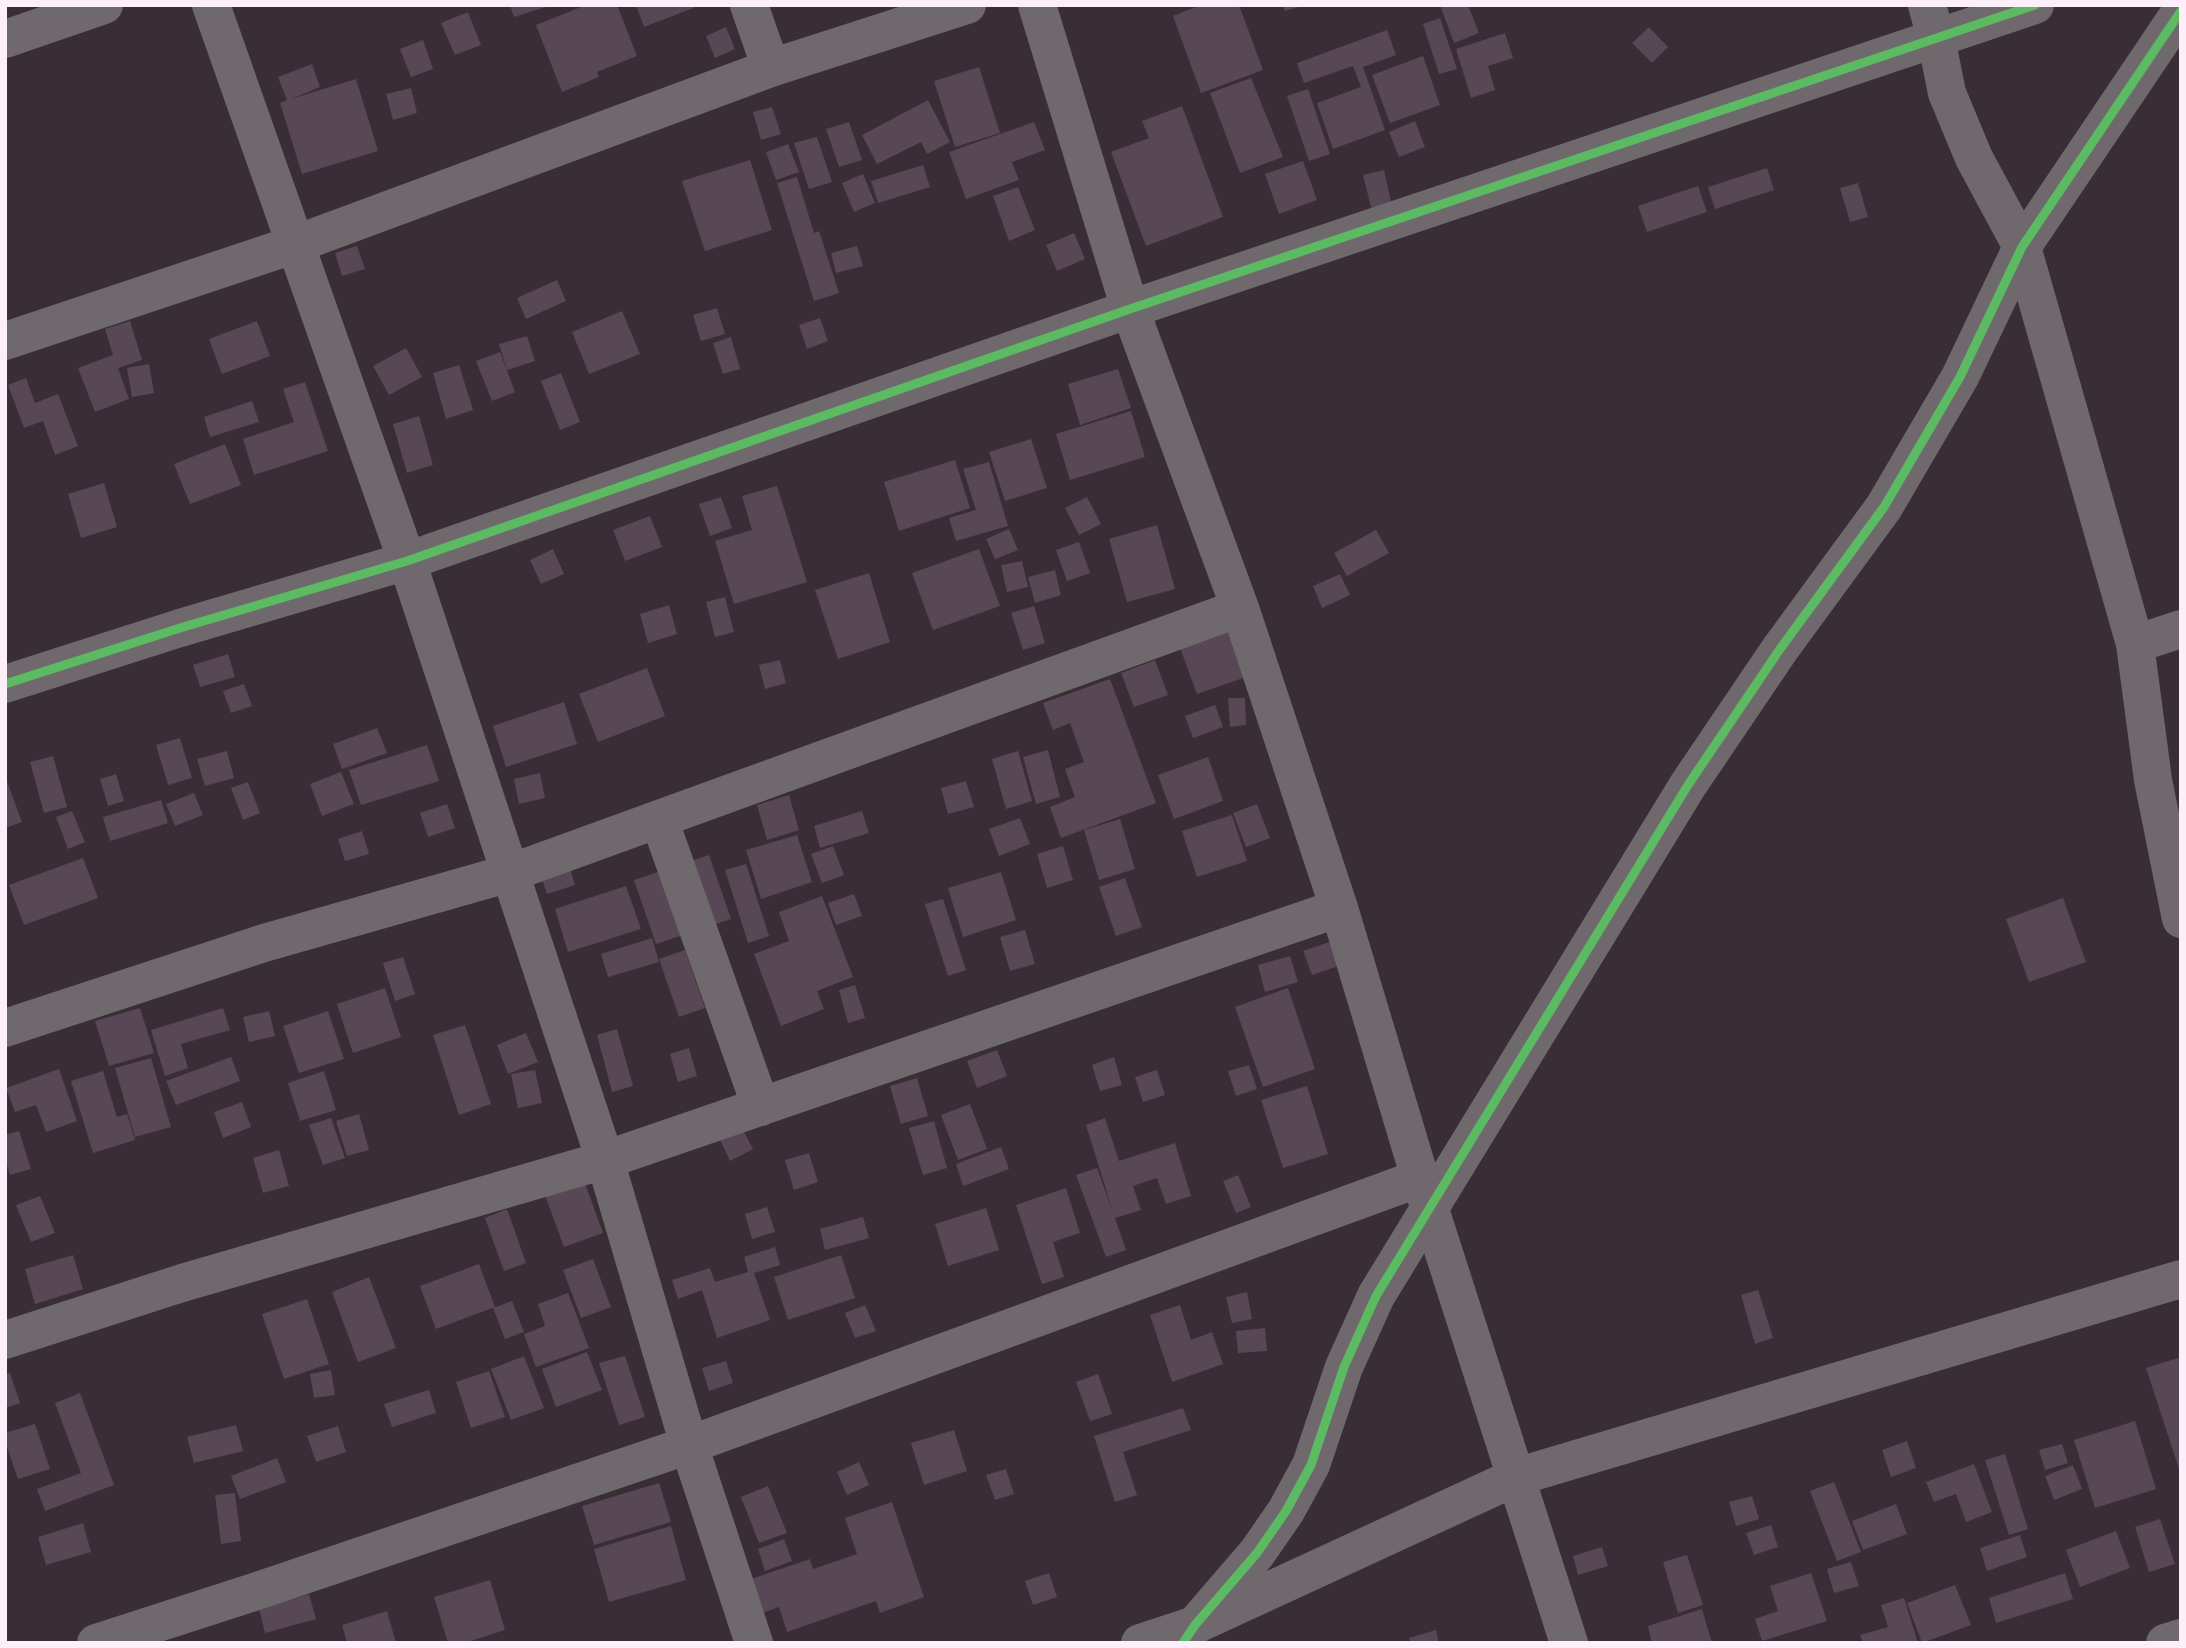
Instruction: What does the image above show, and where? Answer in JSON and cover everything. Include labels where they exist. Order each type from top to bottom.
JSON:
[{"type":"street","points":[[5,39],[104,5]]},
{"type":"street","points":[[211,5],[407,561],[605,1160],[689,1445],[754,1643]]},
{"type":"street","points":[[749,5],[771,68]]},
{"type":"street","points":[[5,341],[296,243],[771,68],[967,5]]},
{"type":"street","points":[[1038,5],[1130,309],[1240,608],[1339,908],[1425,1193],[1569,1643]]},
{"type":"street","points":[[5,684],[180,628],[407,561],[1130,309],[1931,22],[2035,5]]},
{"type":"street","points":[[1189,1634],[1257,1553],[1286,1511],[1311,1465],[1344,1367],[1425,1193],[1688,785],[1780,649],[1884,507],[1960,376],[2022,247],[2181,11]]},
{"type":"street","points":[[1931,22],[1947,93],[1974,158],[2022,247],[2135,644],[2153,780],[2181,919]]},
{"type":"street","points":[[5,1028],[264,943],[510,873],[1240,608]]},
{"type":"street","points":[[2135,644],[2181,629]]},
{"type":"street","points":[[659,819],[761,1107]]},
{"type":"street","points":[[5,1340],[182,1283],[605,1160],[1339,908]]},
{"type":"street","points":[[96,1643],[689,1445],[1425,1193]]},
{"type":"street","points":[[1140,1643],[1189,1634],[1516,1477],[2181,1279]]},
{"type":"street","points":[[2165,1643],[2181,1637]]},
{"type":"building","points":[[510,5],[549,5],[549,6],[514,17]]},
{"type":"building","points":[[586,5],[617,5],[637,56],[597,72],[599,77],[562,92],[536,25]]},
{"type":"building","points":[[636,5],[701,5],[644,27]]},
{"type":"building","points":[[1201,5],[1239,5],[1263,70],[1201,93],[1173,16]]},
{"type":"building","points":[[1283,5],[1302,5],[1302,6],[1285,11]]},
{"type":"building","points":[[1440,5],[1468,5],[1479,33],[1454,43]]},
{"type":"building","points":[[468,12],[481,45],[455,55],[441,23]]},
{"type":"building","points":[[1440,18],[1457,69],[1439,74],[1423,24]]},
{"type":"building","points":[[726,27],[735,49],[715,58],[706,36]]},
{"type":"building","points":[[1649,27],[1668,47],[1652,63],[1632,43]]},
{"type":"building","points":[[1387,30],[1396,55],[1363,67],[1385,130],[1333,149],[1317,103],[1361,87],[1353,66],[1304,83],[1297,63]]},
{"type":"building","points":[[1505,33],[1513,58],[1488,66],[1495,90],[1471,98],[1456,49]]},
{"type":"building","points":[[423,40],[433,69],[411,77],[400,49]]},
{"type":"building","points":[[1423,56],[1440,105],[1390,123],[1372,75]]},
{"type":"building","points":[[312,64],[320,87],[291,99],[356,79],[378,151],[302,174],[280,103],[287,100],[278,77]]},
{"type":"building","points":[[979,67],[1000,133],[955,147],[934,81]]},
{"type":"building","points":[[1251,78],[1283,157],[1240,173],[1210,93]]},
{"type":"building","points":[[411,88],[417,113],[393,120],[386,94]]},
{"type":"building","points":[[1308,89],[1330,154],[1309,161],[1287,96]]},
{"type":"building","points":[[928,100],[950,142],[927,154],[921,142],[877,164],[862,135]]},
{"type":"building","points":[[1182,106],[1223,217],[1146,246],[1111,152],[1149,138],[1142,121]]},
{"type":"building","points":[[772,107],[781,134],[761,140],[753,112]]},
{"type":"building","points":[[1415,121],[1425,147],[1399,157],[1389,132]]},
{"type":"building","points":[[849,122],[862,160],[839,167],[826,129]]},
{"type":"building","points":[[1034,122],[1045,150],[1012,162],[1019,180],[966,199],[949,152]]},
{"type":"building","points":[[817,137],[832,182],[809,189],[794,143]]},
{"type":"building","points":[[788,144],[799,172],[776,180],[766,152]]},
{"type":"building","points":[[750,160],[772,230],[705,251],[682,181]]},
{"type":"building","points":[[1303,161],[1317,200],[1279,214],[1265,174]]},
{"type":"building","points":[[923,165],[930,187],[878,203],[871,181]]},
{"type":"building","points":[[1767,168],[1774,190],[1715,209],[1708,187]]},
{"type":"building","points":[[1384,170],[1392,206],[1372,211],[1363,175]]},
{"type":"building","points":[[863,174],[875,203],[854,212],[842,183]]},
{"type":"building","points":[[797,177],[814,233],[819,231],[839,293],[814,301],[777,183]]},
{"type":"building","points":[[1858,183],[1868,217],[1850,222],[1840,188]]},
{"type":"building","points":[[1698,186],[1707,212],[1647,232],[1638,206]]},
{"type":"building","points":[[1018,187],[1035,230],[1009,241],[993,196]]},
{"type":"building","points":[[1074,233],[1085,259],[1057,271],[1046,245]]},
{"type":"building","points":[[357,246],[365,269],[342,276],[335,253]]},
{"type":"building","points":[[857,246],[863,266],[836,273],[831,253]]},
{"type":"building","points":[[557,280],[566,301],[526,319],[517,298]]},
{"type":"building","points":[[717,308],[725,334],[701,341],[693,315]]},
{"type":"building","points":[[622,311],[640,354],[589,374],[572,332]]},
{"type":"building","points":[[820,318],[828,341],[807,349],[799,325]]},
{"type":"building","points":[[130,321],[142,360],[118,368],[129,399],[95,412],[78,368],[113,355],[105,329]]},
{"type":"building","points":[[257,321],[270,356],[222,374],[209,339]]},
{"type":"building","points":[[527,336],[535,361],[507,370],[499,344]]},
{"type":"building","points":[[731,337],[740,369],[723,374],[713,343]]},
{"type":"building","points":[[406,348],[422,377],[389,395],[373,366]]},
{"type":"building","points":[[500,352],[515,392],[492,401],[476,361]]},
{"type":"building","points":[[149,364],[154,393],[132,397],[127,368]]},
{"type":"building","points":[[459,365],[473,410],[446,419],[433,373]]},
{"type":"building","points":[[1118,369],[1131,408],[1080,425],[1068,384]]},
{"type":"building","points":[[561,373],[580,422],[560,430],[541,381]]},
{"type":"building","points":[[26,378],[35,403],[58,394],[78,446],[55,455],[43,421],[24,428],[8,385]]},
{"type":"building","points":[[305,382],[328,451],[254,475],[243,439],[294,422],[283,389]]},
{"type":"building","points":[[252,401],[259,422],[210,437],[204,417]]},
{"type":"building","points":[[1131,411],[1145,457],[1070,480],[1056,434]]},
{"type":"building","points":[[419,416],[433,465],[407,473],[393,424]]},
{"type":"building","points":[[1031,439],[1047,488],[1005,501],[989,452]]},
{"type":"building","points":[[225,444],[241,485],[190,504],[174,464]]},
{"type":"building","points":[[955,460],[970,508],[899,531],[884,482]]},
{"type":"building","points":[[989,462],[1008,526],[956,541],[949,518],[976,510],[963,469]]},
{"type":"building","points":[[104,483],[117,527],[81,538],[68,494]]},
{"type":"building","points":[[777,486],[807,582],[734,604],[715,541],[752,530],[742,496]]},
{"type":"building","points":[[721,497],[732,528],[710,536],[699,504]]},
{"type":"building","points":[[1087,497],[1101,524],[1079,535],[1065,508]]},
{"type":"building","points":[[650,516],[662,547],[625,561],[613,530]]},
{"type":"building","points":[[1157,525],[1175,589],[1127,602],[1109,539]]},
{"type":"building","points":[[1009,529],[1018,550],[995,559],[986,539]]},
{"type":"building","points":[[1376,530],[1389,553],[1347,576],[1334,553]]},
{"type":"building","points":[[1079,542],[1090,573],[1067,581],[1056,550]]},
{"type":"building","points":[[553,549],[564,574],[541,584],[530,560]]},
{"type":"building","points":[[979,549],[1000,606],[933,630],[912,573]]},
{"type":"building","points":[[1022,561],[1028,587],[1007,592],[1001,565]]},
{"type":"building","points":[[1055,570],[1061,595],[1035,603],[1028,577]]},
{"type":"building","points":[[869,573],[890,642],[838,659],[815,590]]},
{"type":"building","points":[[1340,574],[1350,595],[1322,608],[1313,586]]},
{"type":"building","points":[[725,597],[734,632],[715,637],[706,602]]},
{"type":"building","points":[[669,605],[677,634],[648,643],[640,614]]},
{"type":"building","points":[[1034,606],[1045,643],[1023,650],[1011,613]]},
{"type":"building","points":[[1229,628],[1246,677],[1197,694],[1179,645]]},
{"type":"building","points":[[228,654],[235,677],[200,687],[193,665]]},
{"type":"building","points":[[780,660],[786,683],[765,689],[759,665]]},
{"type":"building","points":[[1155,660],[1168,695],[1134,707],[1121,673]]},
{"type":"building","points":[[647,668],[665,716],[598,742],[579,694]]},
{"type":"building","points":[[1110,679],[1156,803],[1061,838],[1050,807],[1075,797],[1065,769],[1084,762],[1070,723],[1053,730],[1043,703]]},
{"type":"building","points":[[244,684],[252,706],[231,713],[223,691]]},
{"type":"building","points":[[1228,698],[1245,698],[1246,725],[1230,727]]},
{"type":"building","points":[[564,702],[577,744],[506,767],[493,726]]},
{"type":"building","points":[[1215,705],[1223,727],[1193,738],[1185,716]]},
{"type":"building","points":[[377,728],[387,753],[342,769],[333,744]]},
{"type":"building","points":[[180,738],[192,778],[168,785],[156,745]]},
{"type":"building","points":[[427,745],[439,781],[361,805],[349,770]]},
{"type":"building","points":[[1048,750],[1060,797],[1036,804],[1023,757]]},
{"type":"building","points":[[227,751],[234,778],[205,786],[197,759]]},
{"type":"building","points":[[1018,751],[1032,801],[1006,809],[992,759]]},
{"type":"building","points":[[53,756],[67,807],[44,813],[30,762]]},
{"type":"building","points":[[1208,757],[1223,801],[1174,819],[1158,775]]},
{"type":"building","points":[[341,772],[354,804],[322,816],[310,784]]},
{"type":"building","points":[[540,773],[545,798],[519,804],[514,779]]},
{"type":"building","points":[[116,774],[124,801],[108,806],[100,779]]},
{"type":"building","points":[[5,776],[22,822],[5,828]]},
{"type":"building","points":[[966,781],[974,807],[948,814],[941,788]]},
{"type":"building","points":[[248,782],[260,813],[243,820],[231,788]]},
{"type":"building","points":[[194,793],[203,815],[175,826],[166,804]]},
{"type":"building","points":[[789,795],[799,830],[767,840],[757,805]]},
{"type":"building","points":[[161,800],[168,823],[110,841],[103,817]]},
{"type":"building","points":[[447,804],[455,828],[428,837],[420,813]]},
{"type":"building","points":[[1257,804],[1270,838],[1246,847],[1233,813]]},
{"type":"building","points":[[72,811],[85,842],[68,849],[56,817]]},
{"type":"building","points":[[862,811],[869,833],[820,848],[814,826]]},
{"type":"building","points":[[1232,815],[1247,861],[1197,877],[1182,831]]},
{"type":"building","points":[[1020,818],[1030,844],[999,856],[989,829]]},
{"type":"building","points":[[1120,819],[1135,869],[1099,880],[1084,830]]},
{"type":"building","points":[[362,831],[369,854],[345,861],[338,839]]},
{"type":"building","points":[[797,835],[812,882],[761,899],[746,850]]},
{"type":"building","points":[[833,846],[844,875],[822,883],[811,854]]},
{"type":"building","points":[[1063,846],[1073,880],[1047,888],[1037,854]]},
{"type":"building","points":[[709,855],[731,919],[656,944],[634,880]]},
{"type":"building","points":[[83,858],[98,898],[24,925],[9,885]]},
{"type":"building","points":[[567,859],[575,885],[547,894],[538,868]]},
{"type":"building","points":[[746,864],[769,936],[748,943],[725,870]]},
{"type":"building","points":[[1001,872],[1016,920],[963,937],[948,888]]},
{"type":"building","points":[[1125,878],[1142,927],[1116,936],[1099,887]]},
{"type":"building","points":[[626,886],[641,929],[568,952],[555,909]]},
{"type":"building","points":[[854,894],[862,916],[836,925],[828,903]]},
{"type":"building","points":[[822,896],[853,977],[817,991],[824,1009],[781,1026],[754,954],[789,941],[779,912]]},
{"type":"building","points":[[2063,898],[2086,962],[2029,982],[2006,919]]},
{"type":"building","points":[[943,899],[966,970],[948,976],[925,904]]},
{"type":"building","points":[[1025,930],[1035,964],[1010,971],[1000,937]]},
{"type":"building","points":[[652,938],[659,962],[608,977],[601,954]]},
{"type":"building","points":[[1341,938],[1350,962],[1312,975],[1303,951]]},
{"type":"building","points":[[685,950],[705,1008],[679,1017],[659,959]]},
{"type":"building","points":[[1290,956],[1298,982],[1265,992],[1258,965]]},
{"type":"building","points":[[403,957],[415,994],[395,1001],[383,963]]},
{"type":"building","points":[[855,985],[865,1018],[848,1023],[839,990]]},
{"type":"building","points":[[385,988],[401,1037],[353,1053],[337,1004]]},
{"type":"building","points":[[1288,988],[1315,1069],[1263,1087],[1235,1007]]},
{"type":"building","points":[[140,1008],[154,1053],[109,1066],[95,1021]]},
{"type":"building","points":[[223,1008],[230,1030],[181,1044],[188,1068],[165,1076],[151,1030]]},
{"type":"building","points":[[269,1011],[275,1036],[249,1042],[243,1017]]},
{"type":"building","points":[[328,1011],[344,1059],[299,1073],[283,1026]]},
{"type":"building","points":[[465,1025],[491,1104],[459,1115],[433,1035]]},
{"type":"building","points":[[617,1029],[633,1086],[612,1092],[597,1035]]},
{"type":"building","points":[[526,1033],[538,1062],[508,1074],[497,1045]]},
{"type":"building","points":[[689,1048],[697,1076],[678,1082],[670,1054]]},
{"type":"building","points":[[997,1050],[1007,1076],[977,1088],[967,1061]]},
{"type":"building","points":[[231,1057],[240,1081],[176,1105],[166,1081]]},
{"type":"building","points":[[1114,1057],[1122,1085],[1100,1091],[1092,1065]]},
{"type":"building","points":[[151,1058],[171,1127],[135,1137],[115,1068]]},
{"type":"building","points":[[1249,1065],[1257,1089],[1236,1096],[1228,1071]]},
{"type":"building","points":[[59,1069],[77,1121],[46,1132],[36,1105],[15,1112],[6,1088]]},
{"type":"building","points":[[535,1070],[542,1103],[518,1108],[511,1074]]},
{"type":"building","points":[[1157,1070],[1165,1095],[1143,1102],[1135,1077]]},
{"type":"building","points":[[103,1071],[117,1117],[127,1114],[135,1140],[93,1153],[71,1081]]},
{"type":"building","points":[[324,1071],[336,1110],[300,1121],[288,1083]]},
{"type":"building","points":[[917,1078],[928,1116],[901,1124],[890,1086]]},
{"type":"building","points":[[1307,1086],[1328,1154],[1283,1168],[1261,1100]]},
{"type":"building","points":[[242,1102],[251,1127],[223,1138],[214,1112]]},
{"type":"building","points":[[970,1104],[987,1149],[958,1160],[941,1115]]},
{"type":"building","points":[[359,1114],[369,1150],[347,1156],[336,1121]]},
{"type":"building","points":[[331,1118],[345,1158],[323,1165],[309,1125]]},
{"type":"building","points":[[1105,1118],[1119,1161],[1175,1143],[1191,1196],[1166,1204],[1157,1178],[1133,1186],[1141,1210],[1115,1218],[1126,1250],[1106,1257],[1076,1175],[1097,1168],[1113,1212],[1086,1125]]},
{"type":"building","points":[[934,1121],[947,1168],[923,1175],[909,1128]]},
{"type":"building","points":[[742,1128],[753,1149],[730,1161],[720,1140]]},
{"type":"building","points":[[19,1131],[31,1169],[10,1175],[5,1159],[5,1135]]},
{"type":"building","points":[[1001,1147],[1009,1169],[963,1186],[956,1164]]},
{"type":"building","points":[[279,1150],[289,1186],[263,1193],[253,1158]]},
{"type":"building","points":[[809,1153],[818,1182],[794,1190],[785,1160]]},
{"type":"building","points":[[582,1175],[603,1233],[564,1247],[543,1190]]},
{"type":"building","points":[[1238,1175],[1251,1207],[1236,1213],[1223,1181]]},
{"type":"building","points":[[1066,1188],[1080,1233],[1053,1242],[1064,1277],[1042,1284],[1016,1205]]},
{"type":"building","points":[[40,1196],[55,1233],[31,1242],[16,1205]]},
{"type":"building","points":[[767,1207],[775,1232],[752,1239],[745,1214]]},
{"type":"building","points":[[986,1208],[999,1250],[948,1266],[935,1224]]},
{"type":"building","points":[[507,1209],[526,1263],[504,1271],[485,1218]]},
{"type":"building","points":[[863,1217],[869,1238],[825,1250],[820,1229]]},
{"type":"building","points":[[775,1247],[780,1265],[754,1273],[770,1320],[717,1338],[702,1290],[678,1299],[672,1280],[710,1268],[715,1282],[748,1272],[744,1257]]},
{"type":"building","points":[[73,1255],[83,1289],[35,1304],[25,1269]]},
{"type":"building","points":[[841,1255],[855,1298],[788,1320],[774,1277]]},
{"type":"building","points":[[593,1259],[611,1307],[581,1318],[563,1270]]},
{"type":"building","points":[[479,1264],[495,1307],[436,1329],[420,1286]]},
{"type":"building","points":[[369,1277],[396,1348],[358,1362],[332,1292]]},
{"type":"building","points":[[1758,1290],[1773,1338],[1755,1344],[1741,1295]]},
{"type":"building","points":[[1247,1292],[1252,1319],[1232,1323],[1226,1297]]},
{"type":"building","points":[[568,1293],[589,1348],[536,1367],[524,1334],[545,1326],[538,1304]]},
{"type":"building","points":[[307,1299],[329,1364],[284,1379],[262,1314]]},
{"type":"building","points":[[512,1301],[524,1332],[505,1339],[493,1308]]},
{"type":"building","points":[[865,1305],[876,1331],[855,1338],[845,1313]]},
{"type":"building","points":[[1180,1305],[1191,1340],[1212,1332],[1223,1364],[1172,1382],[1150,1315]]},
{"type":"building","points":[[1265,1328],[1267,1351],[1238,1353],[1236,1331]]},
{"type":"building","points":[[587,1352],[602,1390],[556,1407],[542,1369]]},
{"type":"building","points":[[524,1356],[544,1408],[511,1420],[491,1369]]},
{"type":"building","points":[[625,1356],[645,1417],[619,1425],[599,1363]]},
{"type":"building","points":[[2181,1357],[2181,1472],[2180,1472],[2146,1368]]},
{"type":"building","points":[[726,1361],[733,1383],[709,1391],[702,1368]]},
{"type":"building","points":[[331,1370],[335,1395],[314,1398],[310,1374]]},
{"type":"building","points":[[489,1371],[505,1417],[471,1428],[456,1382]]},
{"type":"building","points":[[10,1373],[20,1403],[5,1408],[5,1374]]},
{"type":"building","points":[[1098,1374],[1112,1414],[1090,1421],[1076,1382]]},
{"type":"building","points":[[429,1390],[436,1413],[392,1427],[384,1404]]},
{"type":"building","points":[[80,1393],[114,1485],[45,1511],[37,1489],[81,1473],[55,1403]]},
{"type":"building","points":[[1183,1408],[1191,1430],[1123,1452],[1137,1495],[1115,1502],[1094,1436]]},
{"type":"building","points":[[2135,1421],[2156,1489],[2095,1508],[2074,1440]]},
{"type":"building","points":[[35,1424],[50,1469],[18,1479],[5,1441],[5,1433]]},
{"type":"building","points":[[236,1425],[243,1451],[194,1463],[187,1437]]},
{"type":"building","points":[[338,1426],[346,1452],[316,1462],[307,1436]]},
{"type":"building","points":[[954,1430],[967,1471],[924,1485],[911,1443]]},
{"type":"building","points":[[1907,1441],[1916,1468],[1891,1477],[1882,1450]]},
{"type":"building","points":[[2062,1444],[2068,1463],[2045,1470],[2039,1450]]},
{"type":"building","points":[[2005,1454],[2028,1529],[2009,1535],[1985,1460]]},
{"type":"building","points":[[277,1458],[286,1482],[240,1499],[231,1476]]},
{"type":"building","points":[[859,1462],[869,1485],[847,1495],[837,1472]]},
{"type":"building","points":[[1974,1464],[1992,1512],[1966,1522],[1956,1494],[1934,1502],[1926,1482]]},
{"type":"building","points":[[2073,1465],[2082,1489],[2054,1500],[2045,1476]]},
{"type":"building","points":[[1006,1469],[1014,1494],[995,1500],[986,1475]]},
{"type":"building","points":[[1834,1482],[1861,1552],[1837,1561],[1810,1491]]},
{"type":"building","points":[[659,1483],[671,1522],[594,1545],[582,1506]]},
{"type":"building","points":[[768,1486],[787,1533],[759,1543],[741,1497]]},
{"type":"building","points":[[235,1493],[241,1541],[221,1544],[215,1495]]},
{"type":"building","points":[[1752,1496],[1759,1519],[1736,1526],[1729,1502]]},
{"type":"building","points":[[892,1502],[924,1597],[880,1613],[876,1601],[787,1632],[779,1607],[762,1613],[751,1579],[810,1559],[813,1569],[857,1554],[845,1518]]},
{"type":"building","points":[[1896,1504],[1907,1534],[1863,1550],[1852,1521]]},
{"type":"building","points":[[2160,1519],[2175,1564],[2149,1572],[2135,1527]]},
{"type":"building","points":[[83,1523],[91,1552],[46,1565],[38,1537]]},
{"type":"building","points":[[1771,1525],[1778,1547],[1754,1555],[1746,1533]]},
{"type":"building","points":[[671,1526],[686,1580],[609,1602],[594,1549]]},
{"type":"building","points":[[2116,1531],[2130,1568],[2080,1587],[2066,1550]]},
{"type":"building","points":[[2020,1535],[2027,1557],[1987,1571],[1980,1548]]},
{"type":"building","points":[[784,1539],[792,1561],[765,1571],[758,1549]]},
{"type":"building","points":[[1602,1547],[1608,1566],[1578,1575],[1573,1556]]},
{"type":"building","points":[[1687,1555],[1703,1605],[1678,1613],[1663,1562]]},
{"type":"building","points":[[1851,1562],[1859,1586],[1834,1593],[1827,1569]]},
{"type":"building","points":[[1049,1573],[1057,1597],[1033,1605],[1025,1581]]},
{"type":"building","points":[[1811,1573],[1827,1621],[1762,1641],[1755,1619],[1778,1611],[1770,1586]]},
{"type":"building","points":[[2065,1573],[2073,1599],[1996,1623],[1989,1598]]},
{"type":"building","points":[[490,1580],[505,1630],[464,1643],[448,1643],[434,1597]]},
{"type":"building","points":[[1955,1585],[1971,1625],[1922,1643],[1907,1603]]},
{"type":"building","points":[[309,1594],[316,1619],[265,1633],[259,1609]]},
{"type":"building","points":[[1904,1598],[1918,1643],[1863,1643],[1860,1635],[1888,1627],[1881,1605]]},
{"type":"building","points":[[1702,1609],[1712,1643],[1652,1643],[1648,1626]]},
{"type":"building","points":[[387,1611],[396,1643],[347,1643],[342,1625]]},
{"type":"building","points":[[1436,1630],[1439,1643],[1410,1643],[1409,1638]]},
{"type":"cycle path","points":[[5,684],[180,628],[407,561],[1130,309],[2035,5]]},
{"type":"cycle path","points":[[1183,1643],[1195,1625],[1257,1553],[1286,1511],[1311,1465],[1344,1367],[1376,1296],[1688,785],[1780,649],[1884,507],[1960,377],[2022,247],[2181,11]]}]
